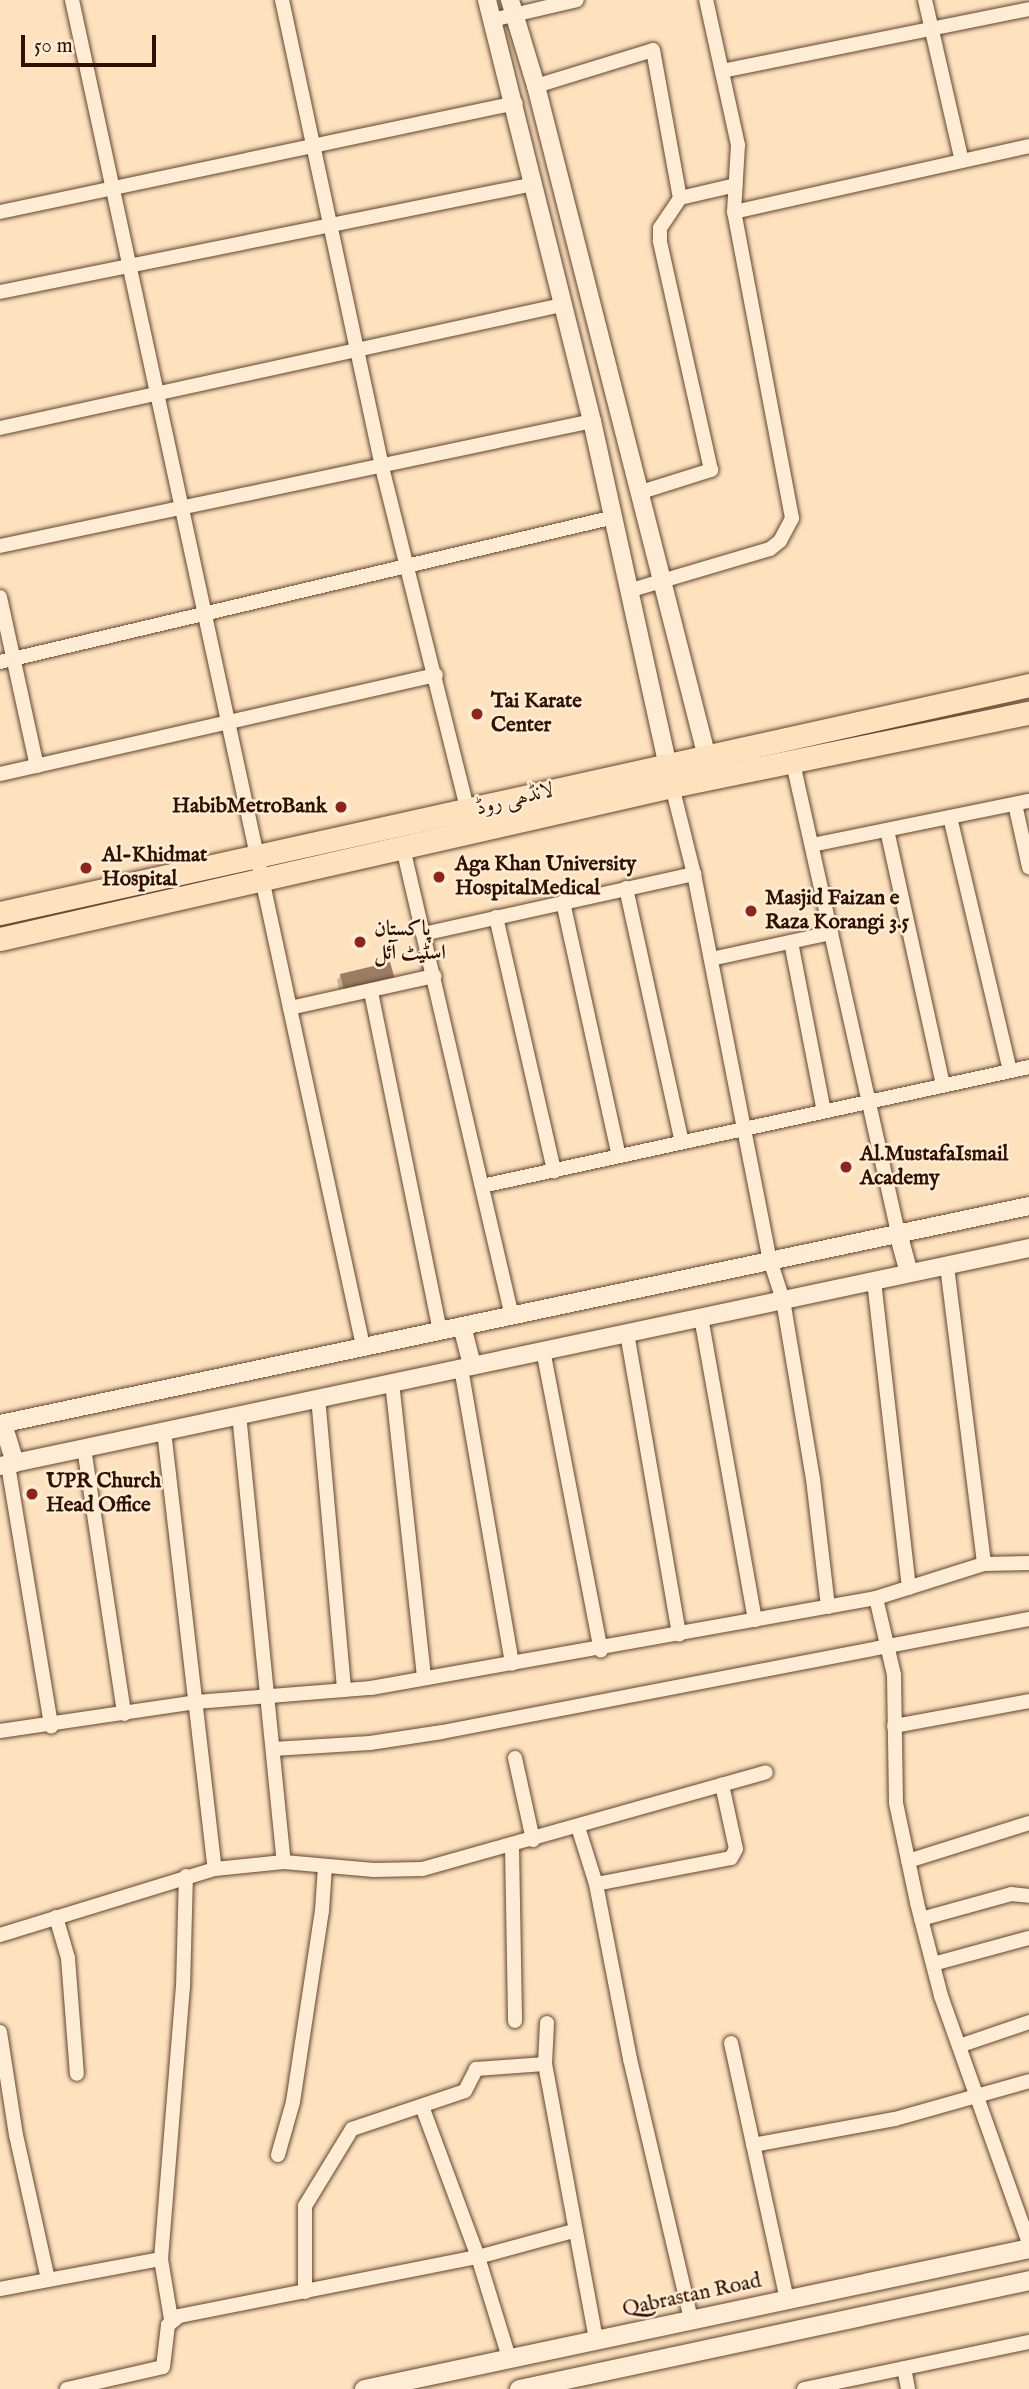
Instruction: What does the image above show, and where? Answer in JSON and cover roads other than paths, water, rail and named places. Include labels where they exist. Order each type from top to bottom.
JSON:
[{"type":"main road","name":"لانڈھی روڈ","points":[[0,939],[468,811],[667,762],[1029,685]]},
{"type":"main road","name":"لانڈھی روڈ","points":[[0,913],[259,868],[404,848],[672,786],[1029,713]]},
{"type":"main road","name":"Qabrastan Road","points":[[364,2389],[1029,2248]]},
{"type":"main road","points":[[519,2389],[1029,2280]]},
{"type":"street","points":[[72,0],[363,1346]]},
{"type":"street","points":[[282,0],[381,463],[410,565],[468,811]]},
{"type":"street","points":[[487,0],[516,103],[562,305],[592,421],[610,518],[694,874],[770,1260],[783,1300],[813,1479],[828,1607]]},
{"type":"street","points":[[492,20],[512,8],[578,0]]},
{"type":"street","points":[[628,591],[770,549],[780,541],[792,519],[734,212],[738,145],[706,0]]},
{"type":"street","points":[[925,0],[962,161]]},
{"type":"street","points":[[512,8],[536,86],[712,778]]},
{"type":"street","points":[[722,71],[931,32],[1029,9]]},
{"type":"street","points":[[536,86],[653,50],[680,198],[660,228],[660,241],[711,470],[638,493]]},
{"type":"street","points":[[0,212],[113,191],[516,103]]},
{"type":"street","points":[[734,212],[1029,146]]},
{"type":"street","points":[[0,292],[534,184]]},
{"type":"street","points":[[680,198],[736,186]]},
{"type":"street","points":[[0,428],[562,305]]},
{"type":"street","points":[[0,547],[182,510],[381,463],[592,421]]},
{"type":"street","points":[[7,660],[610,518]]},
{"type":"street","points":[[0,597],[7,660],[37,766]]},
{"type":"street","points":[[0,774],[228,720],[436,675]]},
{"type":"street","points":[[793,762],[867,1104],[909,1273]]},
{"type":"street","points":[[812,845],[1022,803],[1029,867]]},
{"type":"street","points":[[950,817],[1010,1070]]},
{"type":"street","points":[[887,830],[943,1085]]},
{"type":"street","points":[[404,848],[512,1315]]},
{"type":"street","points":[[423,934],[694,874]]},
{"type":"street","points":[[626,888],[681,1142]]},
{"type":"street","points":[[563,902],[619,1156]]},
{"type":"street","points":[[496,917],[554,1171]]},
{"type":"street","points":[[711,959],[831,933]]},
{"type":"street","points":[[791,942],[824,1111]]},
{"type":"street","points":[[290,1008],[434,976]]},
{"type":"street","points":[[371,992],[440,1331]]},
{"type":"street","points":[[482,1186],[1029,1067]]},
{"type":"street","points":[[51,1726],[1,1424],[1029,1206]]},
{"type":"street","points":[[8,1465],[1029,1248]]},
{"type":"street","points":[[947,1266],[984,1564]]},
{"type":"street","points":[[874,1281],[909,1588]]},
{"type":"street","points":[[701,1317],[755,1620]]},
{"type":"street","points":[[462,1326],[512,1664]]},
{"type":"street","points":[[626,1333],[679,1635]]},
{"type":"street","points":[[543,1350],[601,1650]]},
{"type":"street","points":[[392,1382],[424,1677]]},
{"type":"street","points":[[318,1398],[344,1690]]},
{"type":"street","points":[[239,1415],[284,1862]]},
{"type":"street","points":[[164,1431],[215,1869]]},
{"type":"street","points":[[84,1448],[124,1714]]},
{"type":"street","points":[[0,1731],[51,1726],[196,1702],[344,1690],[601,1650],[876,1598],[984,1564],[1029,1563]]},
{"type":"street","points":[[876,1598],[884,1644],[894,1675],[896,1803],[921,1919],[959,2046],[1029,2243]]},
{"type":"street","points":[[273,1749],[370,1743],[442,1732],[884,1644],[1029,1619]]},
{"type":"street","points":[[894,1726],[1029,1702]]},
{"type":"street","points":[[515,1758],[533,1840]]},
{"type":"street","points":[[0,1936],[215,1869],[284,1862],[422,1869],[512,1846],[766,1772]]},
{"type":"street","points":[[596,1884],[731,1858],[736,1849],[722,1785]]},
{"type":"street","points":[[908,1861],[1029,1823]]},
{"type":"street","points":[[578,1826],[596,1884],[630,2059],[691,2320]]},
{"type":"street","points":[[512,1846],[515,2021]]},
{"type":"street","points":[[278,2155],[293,2102],[322,1911],[325,1866]]},
{"type":"street","points":[[67,2389],[163,2367],[171,2319],[161,2259],[183,1988],[186,1876]]},
{"type":"street","points":[[921,1919],[1011,1894],[1029,1896]]},
{"type":"street","points":[[56,1917],[68,1958],[77,2074]]},
{"type":"street","points":[[933,1964],[1029,1938]]},
{"type":"street","points":[[959,2046],[1029,2022]]},
{"type":"street","points":[[547,2023],[545,2064],[573,2231],[596,2340]]},
{"type":"street","points":[[0,2032],[16,2135],[48,2279]]},
{"type":"street","points":[[731,2043],[787,2300]]},
{"type":"street","points":[[305,2292],[305,2206],[344,2138],[361,2124],[423,2109],[465,2091],[476,2068],[545,2064]]},
{"type":"street","points":[[753,2145],[895,2119],[1029,2081]]},
{"type":"street","points":[[423,2109],[478,2256],[509,2358]]},
{"type":"street","points":[[171,2319],[478,2256],[573,2231]]},
{"type":"street","points":[[0,2289],[161,2259]]},
{"type":"street","points":[[804,2389],[1029,2342]]},
{"type":"street","points":[[904,2368],[908,2389]]},
{"type":"place","name":"Tai Karate Center","points":[[477,714]]},
{"type":"place","name":"HabibMetroBank","points":[[341,807]]},
{"type":"place","name":"Al-Khidmat Hospital","points":[[86,868]]},
{"type":"place","name":"Aga Khan University HospitalMedical","points":[[439,877]]},
{"type":"place","name":"Masjid Faizan e Raza Korangi 3.5","points":[[751,911]]},
{"type":"place","name":"پاکستان اسٹیٹ آئل","points":[[360,942]]},
{"type":"place","name":"Al.MustafaIsmail Academy","points":[[846,1167]]},
{"type":"place","name":"UPR Church Head Office","points":[[32,1494]]}]
